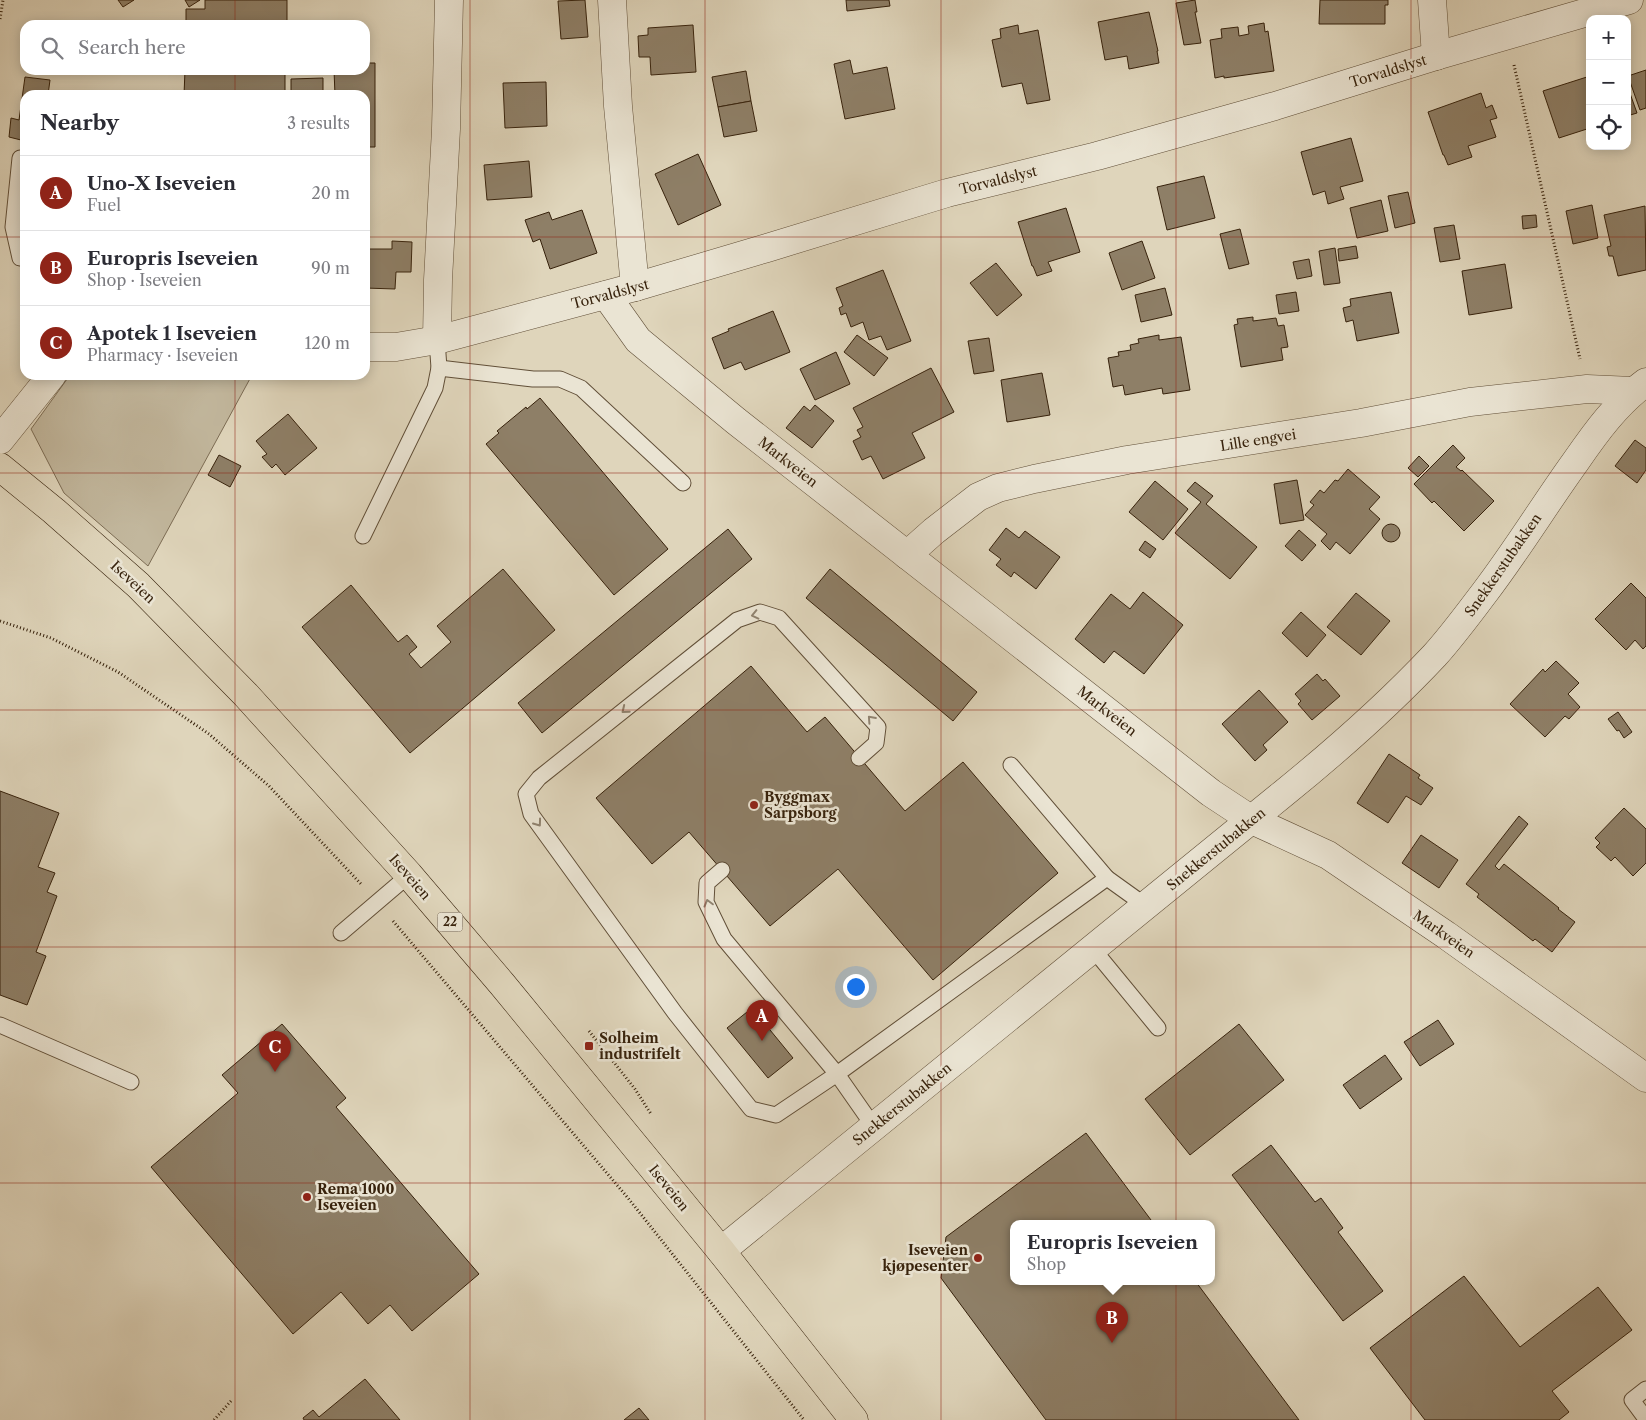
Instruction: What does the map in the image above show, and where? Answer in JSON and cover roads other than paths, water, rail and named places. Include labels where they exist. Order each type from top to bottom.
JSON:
[{"type":"highway","name":"Iseveien","points":[[0,467],[54,511],[138,585],[246,695],[409,875],[502,984],[721,1251],[854,1420]]},
{"type":"street","points":[[437,340],[438,280],[446,129],[449,0]]},
{"type":"street","points":[[612,0],[618,106],[635,287]]},
{"type":"street","points":[[1432,0],[1436,56]]},
{"type":"street","name":"Torvaldslyst","points":[[370,347],[396,347],[437,340],[606,295],[947,193],[1125,148],[1275,106],[1436,56],[1629,0]]},
{"type":"street","name":"Markveien","points":[[606,295],[638,340],[736,421],[1211,793],[1252,820],[1328,855],[1446,935],[1646,1078]]},
{"type":"street","points":[[0,440],[48,380]]},
{"type":"street","name":"Lille engvei","points":[[906,556],[934,531],[978,497],[998,488],[1034,479],[1127,460],[1352,424],[1470,402],[1587,389],[1640,387]]},
{"type":"street","name":"Snekkerstubakken","points":[[721,1251],[1252,820],[1341,745],[1436,654],[1486,591],[1604,422],[1640,387]]},
{"type":"lane","points":[[20,158],[13,228],[20,258]]},
{"type":"lane","points":[[363,536],[435,388],[439,368],[437,340]]},
{"type":"lane","points":[[439,368],[533,379],[560,379],[581,388],[683,483]]},
{"type":"lane","points":[[859,758],[876,743],[878,727],[779,618],[760,612],[737,620],[539,778],[526,794],[531,814],[675,1013],[752,1109],[776,1115],[837,1074],[1107,878]]},
{"type":"lane","points":[[1011,765],[1107,878],[1146,906]]},
{"type":"lane","points":[[722,870],[706,883],[706,902],[724,939],[837,1074],[874,1127]]},
{"type":"lane","points":[[341,933],[409,875]]},
{"type":"lane","points":[[1093,949],[1158,1028]]},
{"type":"lane","points":[[0,1025],[131,1082]]},
{"type":"lane","points":[[1646,1389],[1632,1400],[1646,1418]]},
{"type":"place","name":"Byggmax Sarpsborg","points":[[754,805]]},
{"type":"place","name":"Uno-X Iseveien","points":[[762,1041]]},
{"type":"place","name":"Solheim industrifelt","points":[[589,1046]]},
{"type":"place","name":"Apotek 1 Iseveien","points":[[275,1072]]},
{"type":"place","name":"Rema 1000 Iseveien","points":[[307,1197]]},
{"type":"place","name":"Iseveien kjøpesenter","points":[[978,1258]]},
{"type":"place","name":"Europris Iseveien","points":[[1112,1343]]}]
